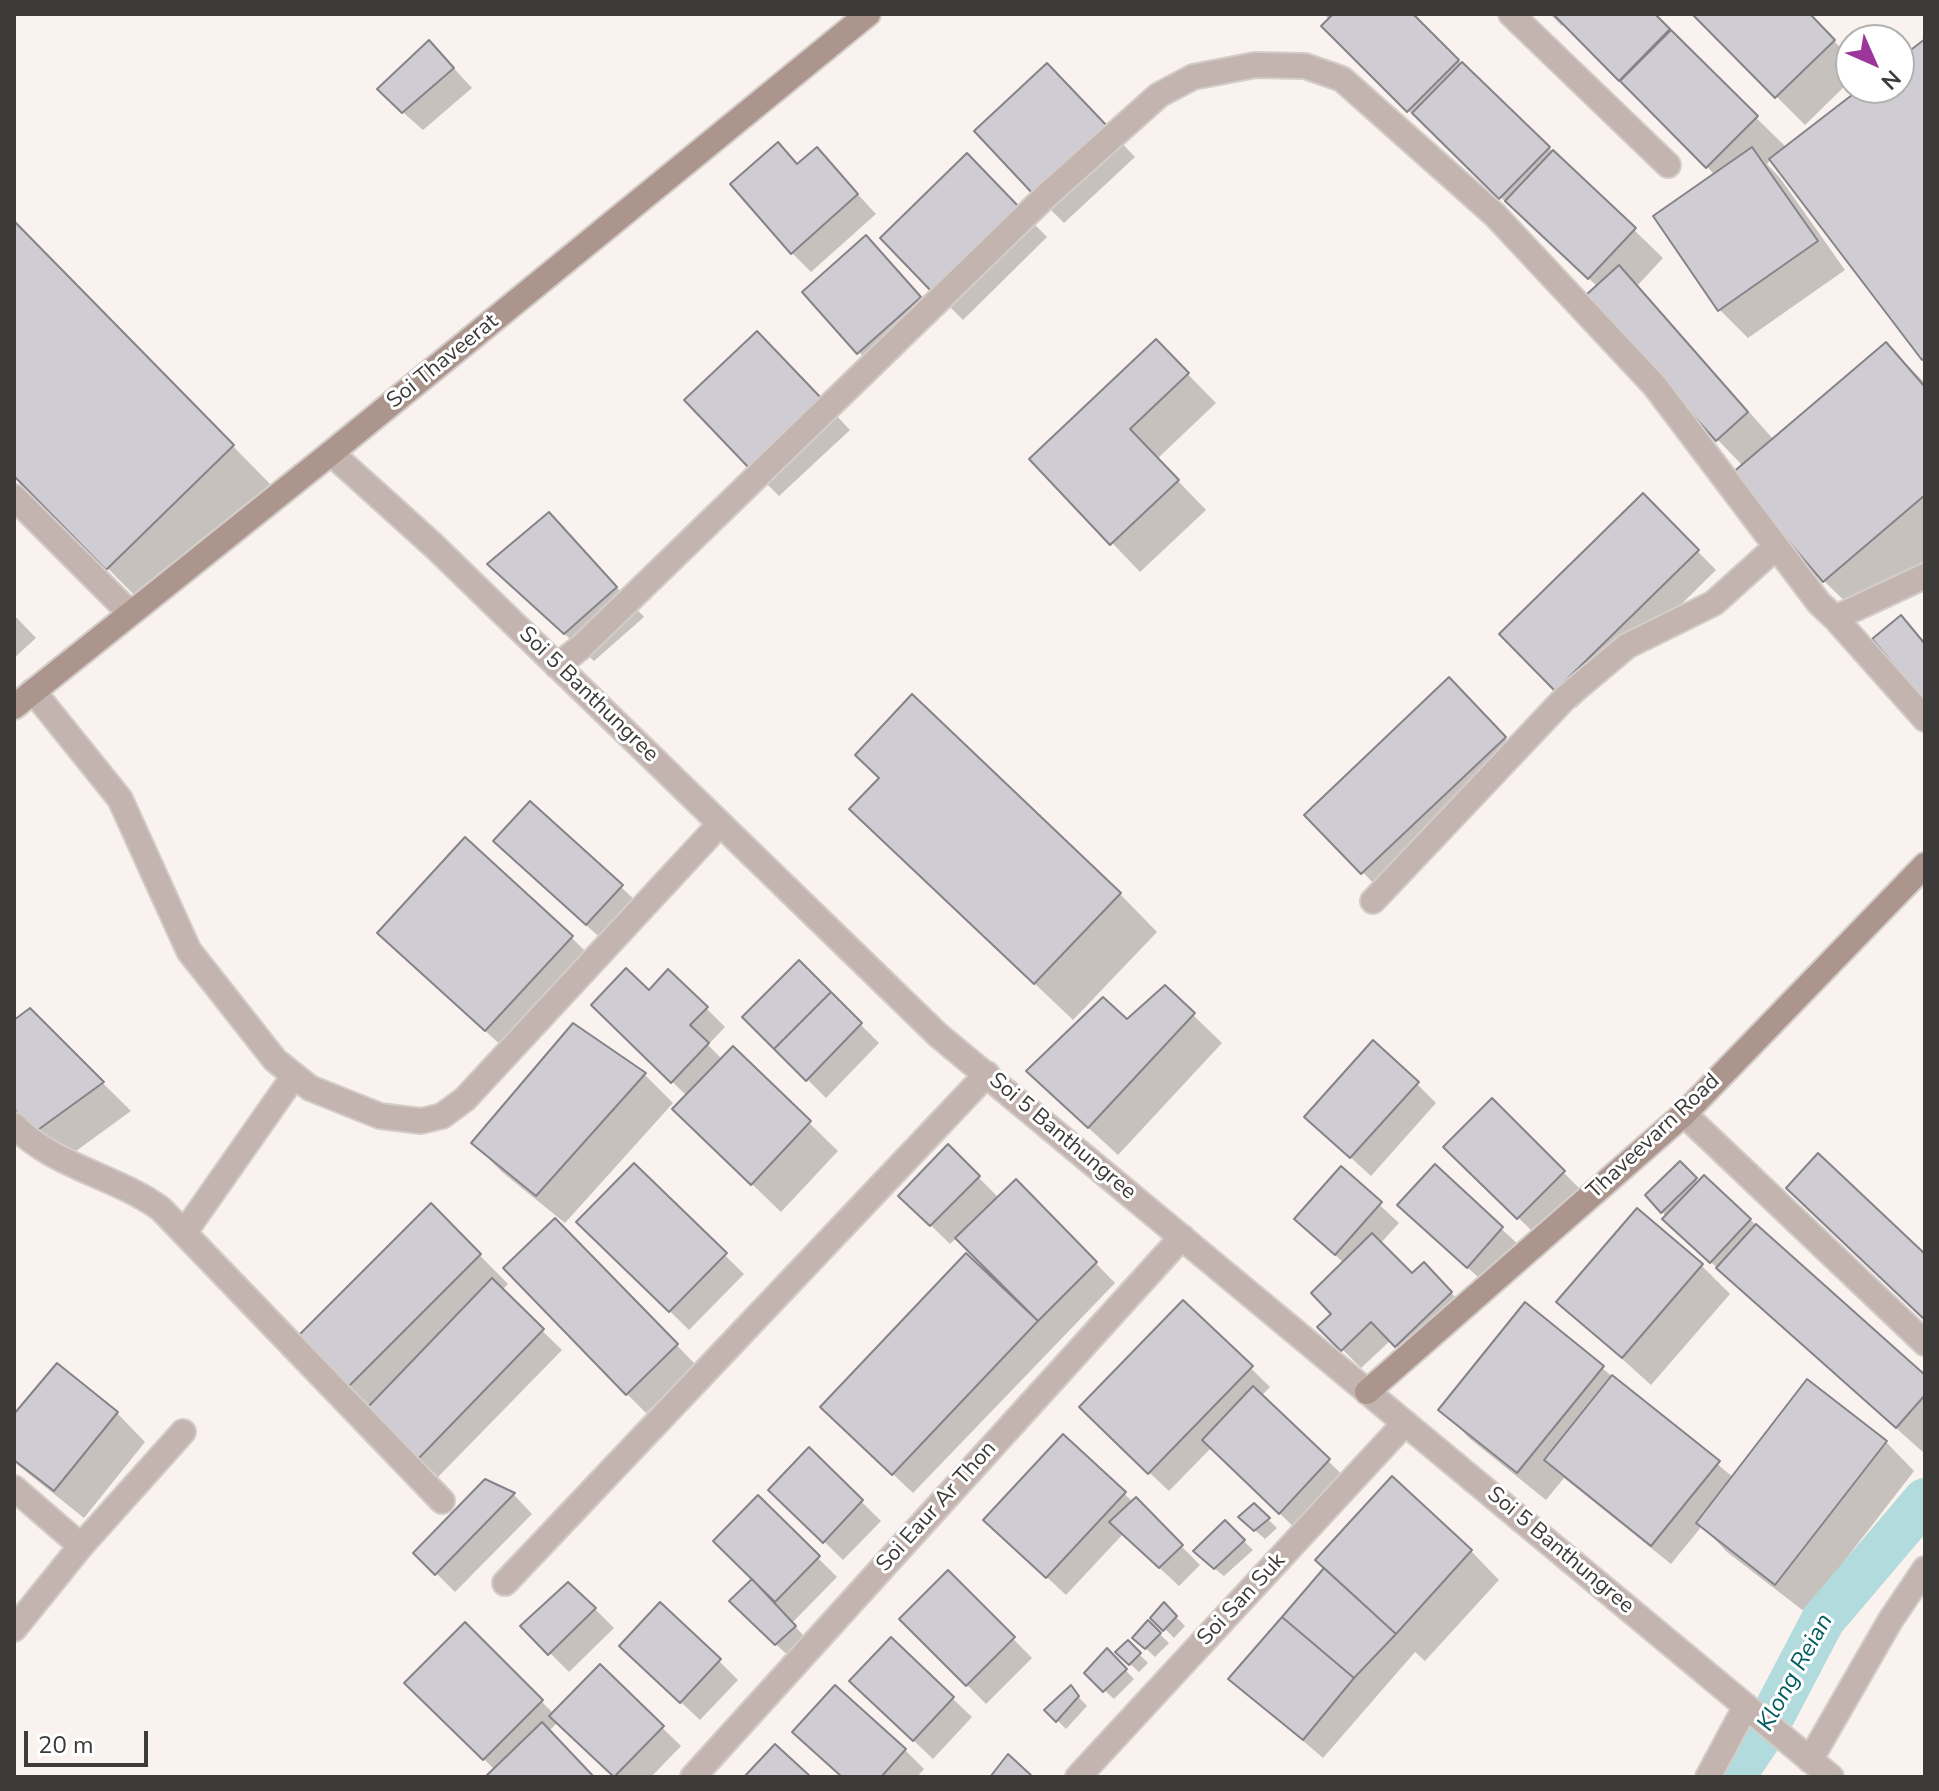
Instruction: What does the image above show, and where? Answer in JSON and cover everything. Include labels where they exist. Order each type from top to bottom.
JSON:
[{"type":"street","name":"Soi Thaveerat","points":[[24,699],[331,453],[868,14]]},
{"type":"street","points":[[1511,14],[1668,165]]},
{"type":"street","points":[[557,666],[581,647],[1046,196],[1159,95],[1193,77],[1255,65],[1305,66],[1342,79],[1495,215],[1655,386],[1776,547],[1925,719]]},
{"type":"street","name":"Soi 5 Banthungree","points":[[331,453],[557,666],[938,1035],[1831,1777]]},
{"type":"street","points":[[14,497],[130,613]]},
{"type":"street","points":[[1373,901],[1565,698],[1627,646],[1714,603],[1776,547]]},
{"type":"street","points":[[1835,618],[1925,576]]},
{"type":"street","points":[[24,699],[120,799],[189,951],[275,1060],[310,1088],[380,1116],[421,1121],[442,1116],[465,1099],[720,824]]},
{"type":"street","name":"Thaveevarn Road","points":[[1367,1392],[1684,1114],[1925,865]]},
{"type":"street","points":[[505,1583],[987,1074]]},
{"type":"street","points":[[184,1233],[294,1076]]},
{"type":"street","points":[[1684,1114],[1925,1343]]},
{"type":"street","points":[[14,1125],[64,1159],[139,1193],[184,1233],[442,1501]]},
{"type":"street","name":"Soi Eaur Ar Thon","points":[[693,1777],[1182,1237]]},
{"type":"street","name":"Soi San Suk","points":[[1078,1777],[1405,1423]]},
{"type":"street","points":[[14,1629],[81,1546],[183,1432]]},
{"type":"street","points":[[14,1488],[81,1546]]},
{"type":"street","points":[[1810,1760],[1890,1621],[1925,1569]]},
{"type":"street","points":[[1708,1777],[1746,1706]]},
{"type":"building","points":[[1333,14],[1413,14],[1459,60],[1407,112],[1321,26]]},
{"type":"building","points":[[1553,14],[1655,14],[1670,29],[1619,81]]},
{"type":"building","points":[[1692,14],[1810,14],[1835,40],[1775,98]]},
{"type":"building","points":[[1671,30],[1758,116],[1706,168],[1620,81]]},
{"type":"building","points":[[1925,39],[1925,358],[1922,360],[1769,159],[1840,104],[1915,104],[1915,47]]},
{"type":"building","points":[[429,40],[454,68],[402,113],[377,89]]},
{"type":"building","points":[[1462,62],[1550,147],[1499,199],[1412,113]]},
{"type":"building","points":[[1047,63],[1108,127],[1035,196],[974,131]]},
{"type":"building","points":[[778,142],[797,164],[817,147],[858,194],[791,254],[730,184]]},
{"type":"building","points":[[1752,147],[1818,241],[1718,311],[1653,216]]},
{"type":"building","points":[[1553,150],[1636,228],[1588,279],[1505,201]]},
{"type":"building","points":[[967,153],[1020,208],[933,293],[880,238]]},
{"type":"building","points":[[14,221],[234,445],[106,570],[14,476]]},
{"type":"building","points":[[866,235],[921,297],[857,354],[802,292]]},
{"type":"building","points":[[1619,265],[1748,412],[1716,441],[1586,295]]},
{"type":"building","points":[[757,331],[823,400],[750,469],[684,400]]},
{"type":"building","points":[[1156,339],[1189,373],[1130,429],[1179,480],[1110,545],[1029,459]]},
{"type":"building","points":[[1886,342],[1925,387],[1925,495],[1823,582],[1731,474]]},
{"type":"building","points":[[1643,493],[1699,550],[1555,691],[1499,634]]},
{"type":"building","points":[[549,512],[617,587],[564,634],[487,564]]},
{"type":"building","points":[[1901,615],[1925,644],[1925,702],[1872,639]]},
{"type":"building","points":[[1449,677],[1506,737],[1361,874],[1304,815]]},
{"type":"building","points":[[912,694],[1121,893],[1034,984],[849,809],[879,778],[855,755]]},
{"type":"building","points":[[530,801],[623,885],[586,925],[493,841]]},
{"type":"building","points":[[465,837],[573,936],[485,1031],[377,933]]},
{"type":"building","points":[[799,960],[831,992],[774,1049],[742,1017]]},
{"type":"building","points":[[626,968],[649,990],[668,969],[708,1007],[690,1025],[709,1043],[671,1083],[591,1005]]},
{"type":"building","points":[[1165,985],[1195,1013],[1088,1128],[1026,1071],[1103,997],[1127,1019]]},
{"type":"building","points":[[831,992],[862,1023],[806,1081],[774,1049]]},
{"type":"building","points":[[30,1008],[104,1082],[35,1132],[14,1109],[14,1020]]},
{"type":"building","points":[[573,1023],[646,1073],[536,1196],[471,1143]]},
{"type":"building","points":[[1373,1040],[1419,1082],[1350,1158],[1304,1117]]},
{"type":"building","points":[[733,1046],[811,1121],[751,1185],[672,1109]]},
{"type":"building","points":[[1492,1098],[1565,1171],[1517,1219],[1443,1147]]},
{"type":"building","points":[[948,1144],[980,1176],[930,1226],[898,1196]]},
{"type":"building","points":[[1818,1153],[1925,1254],[1925,1320],[1786,1188]]},
{"type":"building","points":[[1680,1161],[1697,1178],[1661,1213],[1645,1195]]},
{"type":"building","points":[[634,1163],[727,1253],[669,1312],[576,1222]]},
{"type":"building","points":[[1435,1164],[1503,1227],[1467,1268],[1397,1205]]},
{"type":"building","points":[[1341,1166],[1382,1202],[1335,1255],[1294,1219]]},
{"type":"building","points":[[1704,1175],[1751,1219],[1710,1263],[1662,1219]]},
{"type":"building","points":[[1016,1179],[1097,1262],[1038,1321],[955,1238]]},
{"type":"building","points":[[431,1203],[481,1254],[346,1389],[296,1338]]},
{"type":"building","points":[[1637,1208],[1703,1264],[1622,1358],[1556,1302]]},
{"type":"building","points":[[555,1218],[678,1344],[626,1395],[503,1268]]},
{"type":"building","points":[[1756,1224],[1925,1375],[1925,1395],[1896,1428],[1716,1268]]},
{"type":"building","points":[[1372,1233],[1412,1273],[1424,1262],[1452,1292],[1395,1347],[1371,1322],[1341,1351],[1317,1327],[1331,1314],[1311,1293]]},
{"type":"building","points":[[966,1253],[1038,1321],[892,1475],[820,1407]]},
{"type":"building","points":[[492,1278],[544,1329],[418,1459],[366,1409]]},
{"type":"building","points":[[1183,1300],[1253,1366],[1148,1474],[1079,1407]]},
{"type":"building","points":[[1525,1302],[1604,1366],[1517,1473],[1438,1410]]},
{"type":"building","points":[[57,1363],[118,1412],[54,1491],[14,1460],[14,1414]]},
{"type":"building","points":[[1612,1375],[1720,1461],[1651,1546],[1544,1460]]},
{"type":"building","points":[[1807,1379],[1887,1441],[1775,1585],[1696,1523]]},
{"type":"building","points":[[1253,1386],[1330,1459],[1279,1514],[1202,1440]]},
{"type":"building","points":[[1063,1434],[1126,1492],[1046,1578],[983,1520]]},
{"type":"building","points":[[809,1447],[863,1500],[823,1543],[768,1490]]},
{"type":"building","points":[[1392,1476],[1472,1550],[1396,1634],[1315,1560]]},
{"type":"building","points":[[485,1479],[515,1493],[435,1575],[413,1553]]},
{"type":"building","points":[[758,1495],[820,1556],[775,1602],[713,1541]]},
{"type":"building","points":[[1136,1497],[1183,1545],[1159,1568],[1109,1522]]},
{"type":"building","points":[[1254,1503],[1270,1518],[1254,1531],[1238,1517]]},
{"type":"building","points":[[1225,1520],[1245,1540],[1214,1569],[1193,1551]]},
{"type":"building","points":[[1324,1568],[1396,1634],[1354,1678],[1282,1617]]},
{"type":"building","points":[[948,1570],[1015,1637],[966,1686],[899,1619]]},
{"type":"building","points":[[752,1579],[796,1626],[775,1645],[729,1601]]},
{"type":"building","points":[[568,1582],[596,1608],[548,1655],[520,1626]]},
{"type":"building","points":[[660,1602],[721,1659],[680,1703],[619,1646]]},
{"type":"building","points":[[1164,1602],[1177,1616],[1163,1631],[1150,1618]]},
{"type":"building","points":[[1282,1617],[1354,1678],[1303,1740],[1228,1679]]},
{"type":"building","points":[[1148,1620],[1161,1633],[1145,1649],[1132,1638]]},
{"type":"building","points":[[465,1622],[543,1700],[483,1760],[404,1683]]},
{"type":"building","points":[[891,1637],[954,1697],[913,1741],[849,1681]]},
{"type":"building","points":[[1128,1640],[1141,1653],[1129,1665],[1115,1652]]},
{"type":"building","points":[[1107,1648],[1127,1669],[1103,1692],[1084,1673]]},
{"type":"building","points":[[600,1664],[664,1726],[614,1777],[549,1716]]},
{"type":"building","points":[[835,1685],[906,1749],[881,1777],[842,1777],[792,1732]]},
{"type":"building","points":[[1071,1685],[1079,1696],[1056,1722],[1044,1710]]},
{"type":"building","points":[[542,1722],[594,1777],[485,1777]]},
{"type":"building","points":[[775,1744],[811,1777],[744,1777]]},
{"type":"building","points":[[1008,1754],[1033,1777],[990,1777]]},
{"type":"waterway","name":"Klong Reian","points":[[1733,1777],[1768,1725],[1823,1620],[1925,1500]]}]
